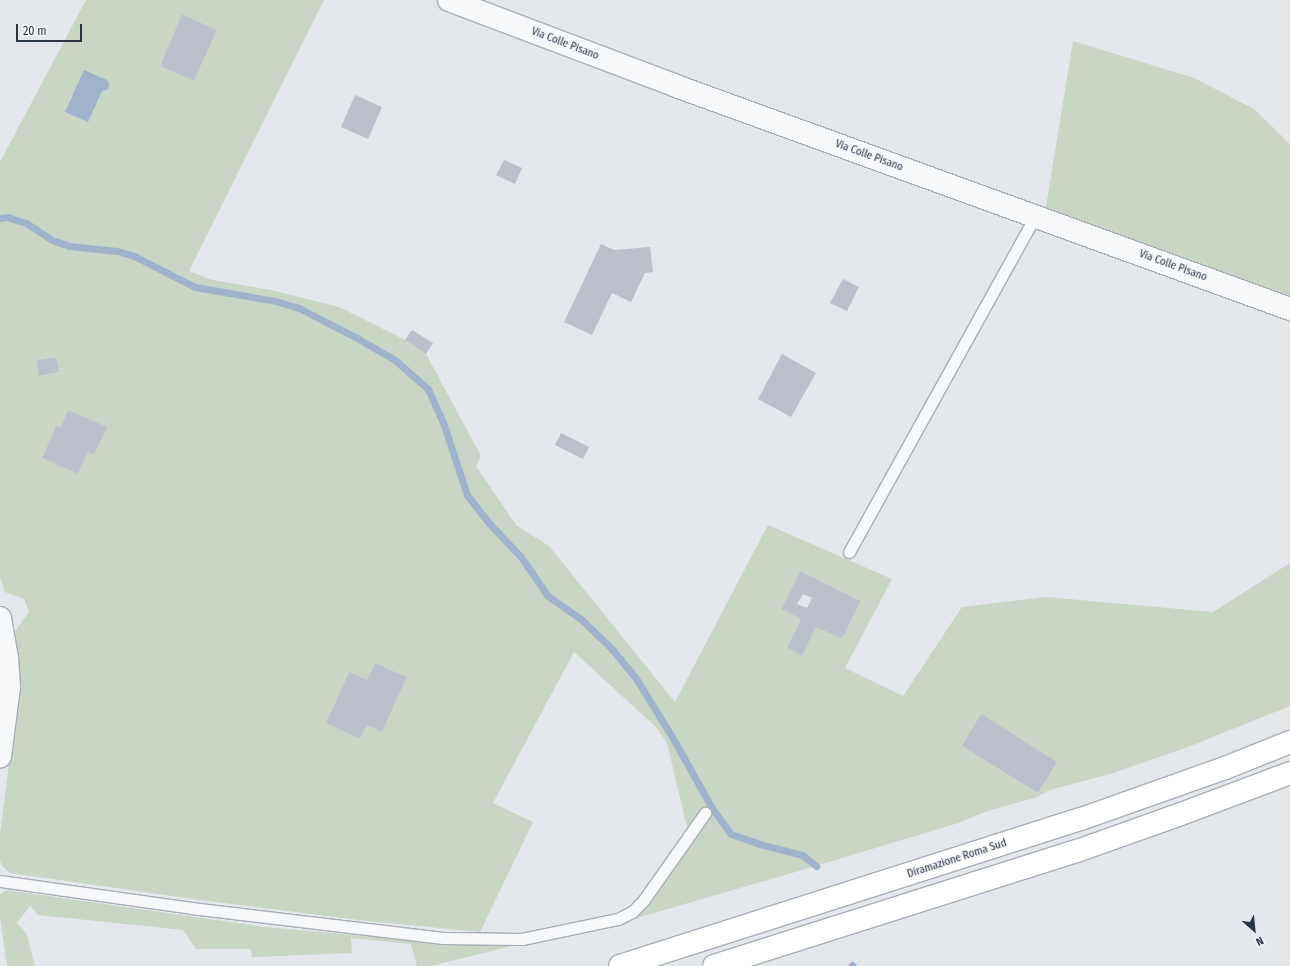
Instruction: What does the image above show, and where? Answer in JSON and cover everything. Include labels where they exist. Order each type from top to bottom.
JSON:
[{"type":"highway","name":"Diramazione Roma Sud","points":[[620,966],[1081,819],[1225,768],[1290,742]]},
{"type":"highway","points":[[714,966],[1077,851],[1290,773]]},
{"type":"street","name":"Via Colle Pisano","points":[[449,0],[676,86],[1290,309]]},
{"type":"street","points":[[0,618],[7,658],[9,687],[0,756]]},
{"type":"lane","points":[[849,552],[1035,216]]},
{"type":"lane","points":[[0,881],[191,908],[443,938],[522,939],[618,919],[632,912],[643,901],[705,813]]},
{"type":"green space","points":[[86,0],[324,0],[189,271],[212,280],[271,290],[339,307],[405,340],[426,354],[481,456],[476,466],[516,525],[549,546],[675,702],[768,525],[892,579],[845,668],[903,696],[962,607],[1046,597],[1213,612],[1290,563],[1290,706],[1188,747],[1110,774],[1050,790],[1037,797],[988,811],[955,824],[630,920],[651,899],[691,844],[667,743],[657,728],[574,652],[493,803],[533,822],[480,932],[367,921],[208,901],[10,873],[2,866],[0,861],[0,833],[14,727],[13,634],[29,612],[24,599],[5,592],[0,577],[0,162]],"holes":[[[182,14],[217,30],[194,81],[160,66]],[[84,70],[108,82],[104,91],[102,91]],[[56,357],[59,372],[40,376],[37,360]],[[68,410],[106,427],[94,455],[88,452],[78,474],[42,458],[56,427],[60,428]],[[800,571],[861,601],[842,639],[816,627],[802,656],[787,648],[801,619],[781,609]],[[375,663],[407,677],[382,732],[367,725],[360,739],[326,723],[349,672],[367,680]],[[981,715],[1057,762],[1038,793],[962,746]]]},
{"type":"green space","points":[[1073,41],[1194,78],[1254,109],[1290,144],[1290,301],[1046,207]]},
{"type":"green space","points":[[6,890],[265,927],[434,942],[512,946],[431,966],[417,966],[411,944],[351,938],[352,953],[252,957],[251,949],[196,949],[183,930],[38,915],[30,906],[17,923],[27,934],[35,966],[7,966],[0,916],[0,894]]},
{"type":"water","points":[[84,70],[107,80],[110,85],[107,90],[102,91],[88,122],[65,112]]},
{"type":"building","points":[[182,14],[217,30],[194,81],[160,66]]},
{"type":"building","points":[[355,95],[382,107],[368,139],[341,127]]},
{"type":"building","points":[[504,160],[522,168],[515,184],[496,175]]},
{"type":"building","points":[[601,244],[614,250],[650,247],[653,272],[645,273],[631,302],[612,293],[592,335],[564,322]]},
{"type":"building","points":[[843,279],[859,287],[847,311],[830,303]]},
{"type":"building","points":[[412,330],[433,343],[426,354],[405,340]]},
{"type":"building","points":[[782,354],[816,373],[791,417],[758,399]]},
{"type":"building","points":[[56,357],[59,372],[39,376],[37,360]]},
{"type":"building","points":[[68,410],[107,427],[94,455],[88,452],[78,474],[42,458],[56,426],[60,428]]},
{"type":"building","points":[[561,433],[589,447],[583,459],[555,445]]},
{"type":"building","points":[[800,571],[861,601],[842,639],[816,627],[802,656],[787,648],[801,619],[781,609]],"holes":[[[803,594],[812,598],[807,608],[797,604]]]},
{"type":"building","points":[[375,663],[407,677],[382,732],[367,725],[360,739],[326,723],[349,672],[367,680]]},
{"type":"building","points":[[981,714],[1057,762],[1038,793],[962,746]]},
{"type":"waterway","points":[[0,218],[7,217],[26,223],[52,240],[69,246],[117,251],[134,256],[195,287],[275,301],[299,308],[357,338],[395,360],[428,389],[444,425],[467,495],[488,522],[521,557],[548,596],[582,620],[612,649],[637,680],[671,735],[712,808],[731,834],[763,845],[802,855],[816,866]]}]
